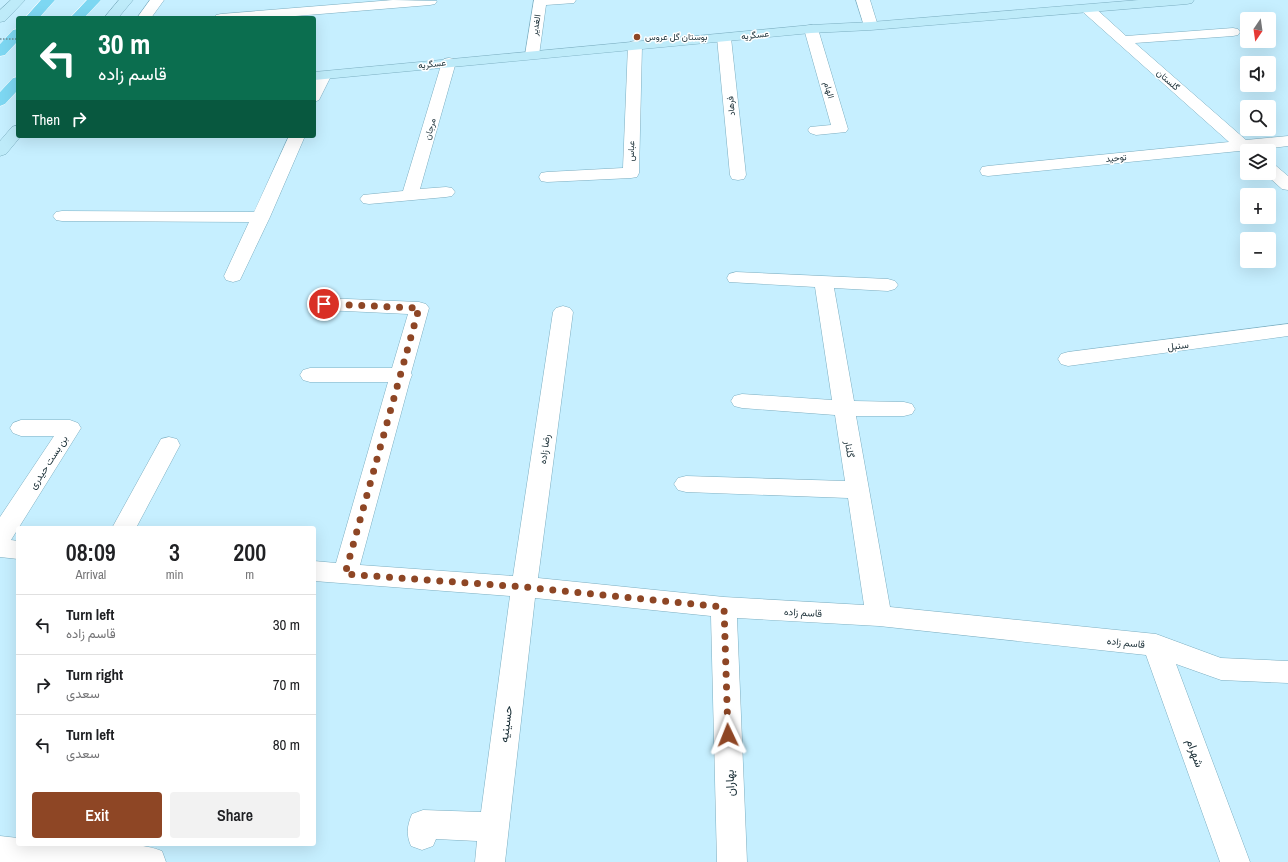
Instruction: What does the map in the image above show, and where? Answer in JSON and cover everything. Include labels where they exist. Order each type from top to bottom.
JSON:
[{"type":"main road","points":[[0,18],[18,0]]},
{"type":"main road","points":[[34,16],[48,0]]},
{"type":"main road","points":[[79,16],[94,0]]},
{"type":"main road","points":[[113,16],[126,0]]},
{"type":"main road","name":"عسگریه","points":[[317,75],[811,29],[871,26],[1187,0]]},
{"type":"main road","points":[[0,52],[16,35]]},
{"type":"main road","points":[[0,101],[16,84]]},
{"type":"street","points":[[145,16],[157,0]]},
{"type":"street","name":"الغدیر","points":[[532,55],[534,0],[569,0]]},
{"type":"street","points":[[863,0],[871,26]]},
{"type":"street","points":[[246,16],[430,1]]},
{"type":"street","name":"گلستان","points":[[1088,9],[1241,144]]},
{"type":"street","name":"الهام","points":[[811,29],[840,128],[816,130]]},
{"type":"street","points":[[1124,40],[1232,32]]},
{"type":"street","name":"فرهاد","points":[[724,38],[738,175]]},
{"type":"street","name":"عباس","points":[[547,177],[631,174],[635,45]]},
{"type":"street","name":"مرجان","points":[[410,195],[449,62]]},
{"type":"street","points":[[233,276],[296,138]]},
{"type":"street","name":"توحید","points":[[1270,144],[1288,141]]},
{"type":"street","name":"توحید","points":[[988,171],[1240,149]]},
{"type":"street","points":[[1276,175],[1288,186]]},
{"type":"street","points":[[369,199],[446,192]]},
{"type":"street","points":[[62,216],[261,217]]},
{"type":"street","points":[[736,278],[888,285]]},
{"type":"street","name":"گلنار","points":[[823,281],[843,408],[879,616]]},
{"type":"street","points":[[324,304],[419,308],[402,375],[345,574]]},
{"type":"street","name":"رضا زاده","points":[[524,587],[564,312]]},
{"type":"street","name":"سنبل","points":[[1068,359],[1288,330]]},
{"type":"street","points":[[310,375],[402,375]]},
{"type":"street","points":[[742,401],[843,408],[904,409]]},
{"type":"street","name":"بن بست حیدری","points":[[0,537],[70,428],[21,428]]},
{"type":"street","points":[[125,526],[169,445]]},
{"type":"street","points":[[686,484],[857,490]]},
{"type":"street","points":[[0,548],[16,550]]},
{"type":"street","name":"قاسم زاده","points":[[316,572],[524,587],[724,607],[879,616],[1156,645],[1221,669],[1288,672]]},
{"type":"street","name":"حسینیه","points":[[490,862],[493,827],[524,587]]},
{"type":"street","name":"بهاران","points":[[724,607],[732,862]]},
{"type":"street","name":"شهرام","points":[[1156,645],[1235,862]]},
{"type":"street","points":[[422,836],[423,824],[493,827]]},
{"type":"street","points":[[0,851],[151,862]]},
{"type":"path","points":[[0,39],[16,39]]},
{"type":"place","name":"بوستان گل عروس","points":[[637,37]]},
{"type":"route","points":[[324,304],[419,308],[402,375],[345,574],[524,587],[724,607],[728,735]]}]
